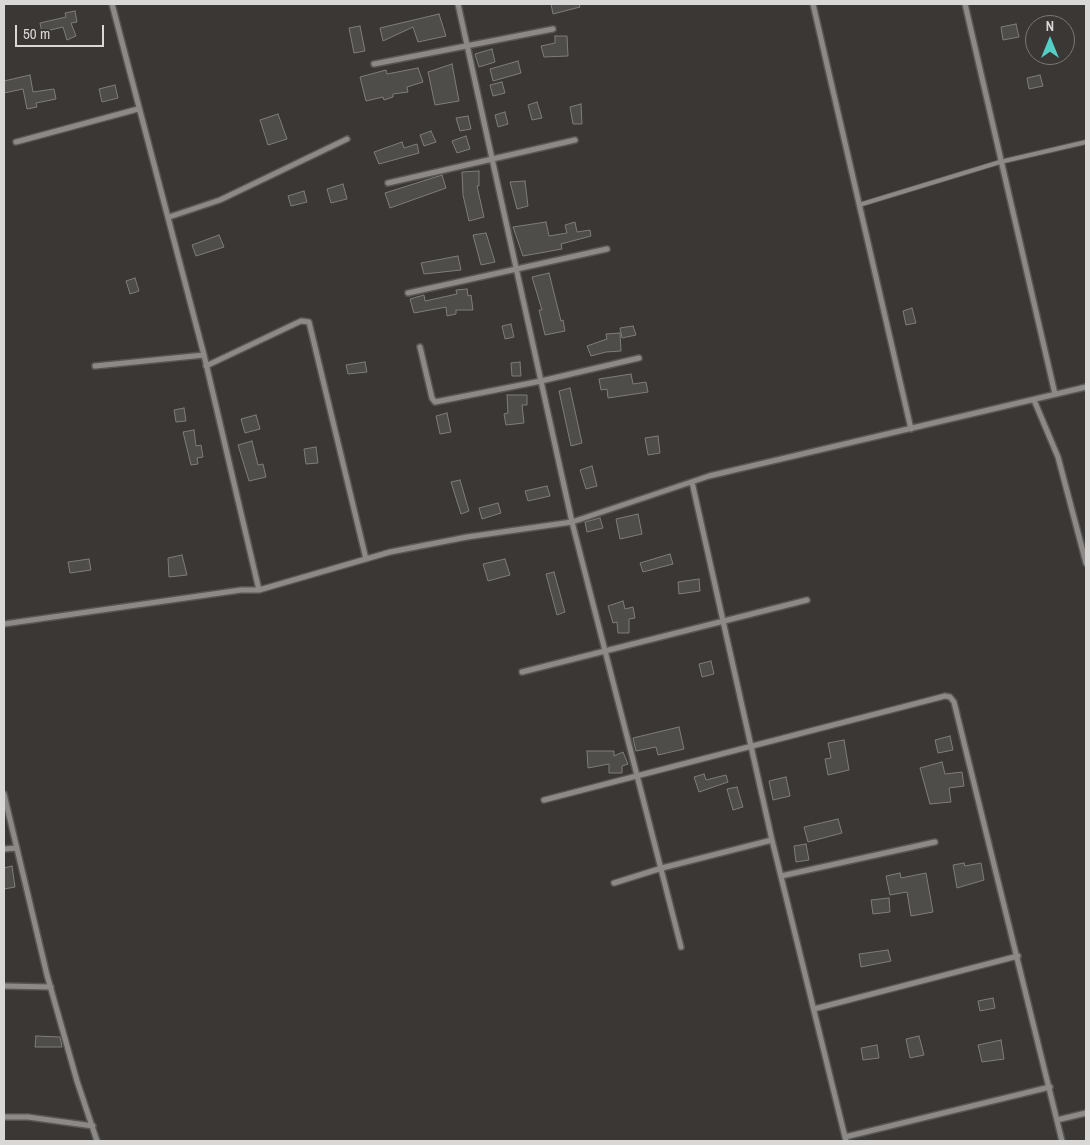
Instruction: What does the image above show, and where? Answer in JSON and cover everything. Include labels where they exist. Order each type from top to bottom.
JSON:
[{"type":"street","points":[[112,4],[204,355],[259,590]]},
{"type":"street","points":[[458,4],[572,522],[681,947]]},
{"type":"street","points":[[813,4],[910,429]]},
{"type":"street","points":[[965,4],[1055,394]]},
{"type":"street","points":[[374,64],[553,29]]},
{"type":"street","points":[[16,142],[138,109]]},
{"type":"street","points":[[169,217],[220,200],[347,139]]},
{"type":"street","points":[[388,183],[575,140]]},
{"type":"street","points":[[408,293],[607,249]]},
{"type":"street","points":[[206,366],[302,321],[309,322],[366,559]]},
{"type":"street","points":[[420,347],[432,398],[436,402],[541,381],[640,358]]},
{"type":"street","points":[[95,366],[204,355]]},
{"type":"street","points":[[4,624],[241,590],[259,590],[366,559],[467,537],[572,522],[692,482],[1086,387]]},
{"type":"street","points":[[1034,400],[1058,457],[1086,563]]},
{"type":"street","points":[[692,482],[772,840],[846,1139],[1050,1087]]},
{"type":"street","points":[[522,672],[808,600]]},
{"type":"street","points":[[544,800],[945,696],[950,698],[954,702],[1062,1141]]},
{"type":"street","points":[[4,794],[51,987],[77,1081],[97,1141]]},
{"type":"street","points":[[614,883],[662,868],[772,840]]},
{"type":"street","points":[[781,876],[935,842]]},
{"type":"street","points":[[4,848],[17,848]]},
{"type":"street","points":[[814,1009],[1018,956]]},
{"type":"street","points":[[4,986],[51,987]]},
{"type":"street","points":[[1057,1120],[1086,1113]]},
{"type":"street","points":[[4,1117],[28,1117],[93,1126]]},
{"type":"lane","points":[[859,205],[1000,162],[1086,142]]},
{"type":"building","points":[[551,4],[579,4],[580,7],[553,14]]},
{"type":"building","points":[[75,11],[77,22],[71,23],[76,36],[67,40],[63,27],[42,32],[40,23],[66,17],[65,13]]},
{"type":"building","points":[[439,14],[446,36],[418,42],[413,27],[383,41],[380,28]]},
{"type":"building","points":[[1016,24],[1019,37],[1003,40],[1001,27]]},
{"type":"building","points":[[360,26],[365,51],[354,53],[349,28]]},
{"type":"building","points":[[555,36],[567,36],[568,56],[544,57],[541,46],[555,43]]},
{"type":"building","points":[[492,49],[495,62],[479,67],[475,54]]},
{"type":"building","points":[[518,61],[521,73],[493,81],[490,69]]},
{"type":"building","points":[[452,64],[459,101],[435,105],[428,72]]},
{"type":"building","points":[[418,68],[423,82],[407,87],[408,92],[393,94],[393,97],[384,100],[383,97],[366,101],[360,77],[386,70],[387,74]]},
{"type":"building","points":[[30,75],[33,92],[54,89],[56,99],[36,103],[37,107],[27,109],[23,89],[4,93],[4,81]]},
{"type":"building","points":[[1040,75],[1043,86],[1029,89],[1027,78]]},
{"type":"building","points":[[502,82],[505,93],[493,96],[490,85]]},
{"type":"building","points":[[115,85],[118,98],[102,102],[99,89]]},
{"type":"building","points":[[537,102],[542,118],[532,120],[528,105]]},
{"type":"building","points":[[581,104],[582,124],[573,124],[570,107]]},
{"type":"building","points":[[505,112],[508,124],[498,127],[495,115]]},
{"type":"building","points":[[278,114],[287,139],[268,145],[260,120]]},
{"type":"building","points":[[468,116],[471,129],[460,131],[456,118]]},
{"type":"building","points":[[431,131],[436,142],[424,146],[420,135]]},
{"type":"building","points":[[466,136],[470,149],[457,153],[452,141]]},
{"type":"building","points":[[402,142],[404,148],[417,144],[419,153],[379,164],[374,152]]},
{"type":"building","points":[[479,171],[479,186],[477,186],[484,217],[469,221],[463,195],[462,172]]},
{"type":"building","points":[[442,175],[446,188],[390,208],[385,193]]},
{"type":"building","points":[[525,181],[528,206],[517,209],[510,182]]},
{"type":"building","points":[[343,184],[347,199],[331,203],[327,189]]},
{"type":"building","points":[[304,191],[307,202],[291,206],[288,196]]},
{"type":"building","points":[[546,222],[549,236],[567,233],[565,225],[575,222],[577,232],[590,230],[591,236],[561,244],[562,249],[523,256],[513,227]]},
{"type":"building","points":[[486,233],[495,262],[481,265],[473,235]]},
{"type":"building","points":[[219,235],[224,247],[196,256],[192,245]]},
{"type":"building","points":[[458,256],[461,270],[424,274],[421,263]]},
{"type":"building","points":[[549,273],[565,331],[545,335],[539,310],[542,310],[532,277]]},
{"type":"building","points":[[135,278],[139,291],[130,294],[126,281]]},
{"type":"building","points":[[467,289],[468,296],[471,295],[473,310],[456,310],[456,314],[447,316],[446,307],[414,313],[410,299],[424,295],[425,301],[457,294],[456,290]]},
{"type":"building","points":[[912,308],[916,323],[906,325],[903,311]]},
{"type":"building","points":[[511,324],[514,337],[505,339],[502,326]]},
{"type":"building","points":[[633,326],[636,335],[622,338],[620,328]]},
{"type":"building","points":[[620,333],[621,351],[591,356],[587,346],[607,339],[606,334]]},
{"type":"building","points":[[365,362],[367,372],[348,374],[346,365]]},
{"type":"building","points":[[520,362],[521,376],[512,376],[511,363]]},
{"type":"building","points":[[631,374],[633,384],[646,382],[648,392],[608,398],[607,389],[601,390],[599,379]]},
{"type":"building","points":[[570,388],[582,443],[571,446],[559,391]]},
{"type":"building","points":[[507,395],[527,395],[527,405],[522,405],[524,423],[506,425],[504,414],[508,413]]},
{"type":"building","points":[[184,408],[186,421],[176,422],[174,410]]},
{"type":"building","points":[[447,413],[451,432],[440,434],[436,416]]},
{"type":"building","points":[[256,415],[260,429],[245,433],[241,419]]},
{"type":"building","points":[[194,430],[196,446],[201,445],[203,457],[197,458],[198,464],[191,465],[183,432]]},
{"type":"building","points":[[658,436],[660,453],[648,455],[645,438]]},
{"type":"building","points":[[252,441],[258,465],[263,464],[266,477],[249,481],[238,445]]},
{"type":"building","points":[[316,447],[318,463],[306,464],[304,449]]},
{"type":"building","points":[[592,466],[597,486],[586,489],[580,470]]},
{"type":"building","points":[[460,480],[469,511],[461,514],[451,482]]},
{"type":"building","points":[[547,486],[550,496],[528,501],[525,491]]},
{"type":"building","points":[[498,503],[501,513],[482,519],[479,508]]},
{"type":"building","points":[[638,514],[642,534],[620,539],[616,519]]},
{"type":"building","points":[[600,518],[603,528],[587,532],[585,522]]},
{"type":"building","points":[[670,554],[673,564],[643,572],[640,563]]},
{"type":"building","points":[[182,555],[187,575],[169,577],[168,558]]},
{"type":"building","points":[[89,559],[91,570],[70,573],[68,562]]},
{"type":"building","points":[[505,559],[510,575],[488,581],[483,564]]},
{"type":"building","points":[[554,572],[565,612],[557,615],[546,574]]},
{"type":"building","points":[[699,579],[700,591],[679,594],[678,582]]},
{"type":"building","points":[[623,601],[625,609],[633,607],[635,618],[629,619],[629,633],[618,633],[617,622],[613,623],[608,606]]},
{"type":"building","points":[[711,661],[714,674],[702,677],[699,664]]},
{"type":"building","points":[[679,727],[684,749],[658,755],[656,747],[636,751],[633,738]]},
{"type":"building","points":[[950,736],[953,750],[938,753],[935,740]]},
{"type":"building","points":[[844,740],[849,770],[828,775],[825,759],[831,758],[828,743]]},
{"type":"building","points":[[587,751],[614,751],[614,756],[623,752],[628,764],[622,766],[622,773],[609,773],[609,764],[588,768]]},
{"type":"building","points":[[942,762],[945,774],[962,772],[964,786],[949,788],[951,802],[930,804],[920,768]]},
{"type":"building","points":[[704,774],[706,780],[726,775],[728,782],[699,792],[694,777]]},
{"type":"building","points":[[786,777],[790,796],[773,800],[769,781]]},
{"type":"building","points":[[737,787],[743,807],[733,810],[727,789]]},
{"type":"building","points":[[838,819],[842,833],[808,842],[804,827]]},
{"type":"building","points":[[806,844],[809,860],[796,862],[794,846]]},
{"type":"building","points":[[964,863],[965,866],[981,863],[984,880],[957,888],[953,865]]},
{"type":"building","points":[[12,866],[15,887],[4,889],[4,868]]},
{"type":"building","points":[[900,873],[901,878],[926,873],[933,912],[911,916],[907,892],[890,895],[886,876]]},
{"type":"building","points":[[889,898],[890,912],[873,914],[871,900]]},
{"type":"building","points":[[888,950],[891,961],[861,967],[859,954]]},
{"type":"building","points":[[993,998],[995,1008],[980,1011],[978,1001]]},
{"type":"building","points":[[36,1036],[60,1037],[62,1047],[35,1047]]},
{"type":"building","points":[[919,1036],[924,1055],[910,1058],[906,1039]]},
{"type":"building","points":[[1001,1040],[1004,1059],[982,1062],[978,1045]]},
{"type":"building","points":[[877,1045],[879,1058],[863,1060],[861,1048]]}]
